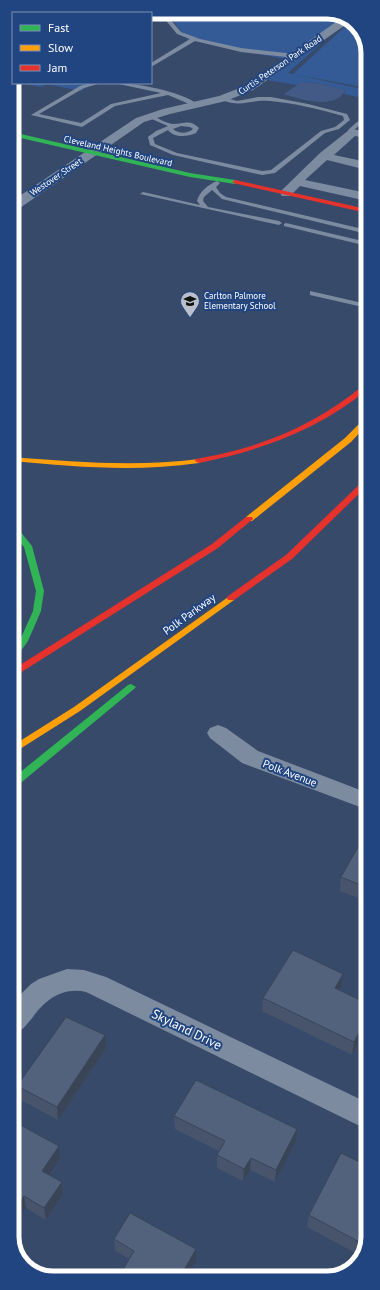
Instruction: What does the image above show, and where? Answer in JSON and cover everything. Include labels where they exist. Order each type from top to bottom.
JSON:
[{"type":"main road","name":"Cleveland Heights Boulevard","points":[[19,129],[96,150]]},
{"type":"main road","name":"Cleveland Heights Boulevard","points":[[19,135],[199,170],[222,179],[361,209]]},
{"type":"main road","points":[[19,459],[120,466],[178,464],[232,454],[269,443],[305,428],[361,392]]},
{"type":"main road","points":[[19,670],[215,546],[348,440],[361,427]]},
{"type":"main road","name":"Polk Parkway","points":[[19,746],[77,709],[289,557],[361,489]]},
{"type":"main road","points":[[19,535],[28,546],[40,591],[37,611],[24,641],[19,648]]},
{"type":"main road","points":[[184,643],[289,557]]},
{"type":"main road","points":[[19,778],[141,679]]},
{"type":"street","name":"Curtis Peterson Park Road","points":[[96,150],[140,120],[149,116],[223,98],[237,94],[249,88],[342,23]]},
{"type":"street","points":[[286,193],[301,176],[353,132],[361,134]]},
{"type":"street","name":"Westover Street","points":[[19,202],[96,150]]},
{"type":"street","points":[[324,156],[361,165]]},
{"type":"street","points":[[297,182],[361,196]]},
{"type":"street","name":"Polk Avenue","points":[[218,733],[250,757],[361,799]]},
{"type":"street","name":"Skyland Drive","points":[[19,1015],[30,1000],[45,987],[61,982],[80,980],[97,985],[361,1114]]},
{"type":"lane","points":[[167,19],[179,33],[194,39],[241,50],[295,56]]},
{"type":"lane","points":[[152,64],[194,39]]},
{"type":"lane","points":[[93,84],[82,86],[34,114],[82,125],[113,105],[169,93]]},
{"type":"lane","points":[[128,84],[169,93],[196,105]]},
{"type":"lane","points":[[149,116],[173,126],[158,132],[150,138],[153,145],[175,154],[262,173],[273,172],[323,132],[337,128],[347,120],[344,115],[329,110],[270,98],[240,104],[233,103],[223,98]]},
{"type":"lane","points":[[353,132],[351,130],[361,123]]},
{"type":"lane","points":[[206,208],[200,201],[201,196],[222,179]]},
{"type":"lane","points":[[212,186],[218,194],[224,198],[361,231]]},
{"type":"lane","points":[[143,194],[361,243]]},
{"type":"lane","points":[[313,293],[361,305]]},
{"type":"shaded area","points":[[172,19],[329,19],[338,21],[285,59],[188,40]]},
{"type":"shaded area","points":[[346,25],[354,32],[359,42],[361,53],[361,87],[293,74]]},
{"type":"shaded area","points":[[327,38],[288,73],[361,89],[361,98],[344,94],[345,90],[321,84],[308,82],[297,85],[267,80]]},
{"type":"shaded area","points":[[302,82],[322,84],[345,90],[341,96],[326,102],[317,102],[284,94]]},
{"type":"shaded area","points":[[27,84],[47,84],[40,87]]},
{"type":"shaded area","points":[[47,84],[92,84],[81,91]]},
{"type":"building","points":[[361,842],[361,885],[341,877]]},
{"type":"building","points":[[293,950],[343,974],[335,988],[361,1001],[361,1029],[354,1042],[263,998]]},
{"type":"building","points":[[66,1017],[105,1035],[57,1107],[19,1087],[19,1083]]},
{"type":"building","points":[[196,1080],[297,1129],[276,1170],[251,1158],[244,1169],[217,1155],[225,1141],[174,1116]]},
{"type":"building","points":[[19,1124],[59,1146],[42,1171],[62,1182],[44,1208],[24,1196],[19,1203]]},
{"type":"building","points":[[341,1153],[361,1163],[361,1243],[309,1215]]},
{"type":"building","points":[[130,1213],[196,1249],[183,1271],[122,1271],[134,1251],[114,1239]]},
{"type":"traffic: fast","points":[[19,136],[190,175],[235,182]]},
{"type":"traffic: fast","points":[[19,535],[28,546],[40,591],[37,611],[24,641],[19,648]]},
{"type":"traffic: fast","points":[[19,778],[131,687]]},
{"type":"traffic: slow","points":[[249,519],[348,440],[361,427]]},
{"type":"traffic: slow","points":[[19,460],[129,467],[199,461]]},
{"type":"traffic: slow","points":[[19,746],[77,709],[231,598]]},
{"type":"traffic: jam","points":[[235,182],[361,210]]},
{"type":"traffic: jam","points":[[199,461],[245,450],[290,434],[325,416],[361,391]]},
{"type":"traffic: jam","points":[[231,598],[289,557],[361,488]]},
{"type":"traffic: jam","points":[[19,671],[215,546],[249,519]]},
{"type":"place","name":"Carlton Palmore Elementary School","points":[[190,318]]}]
